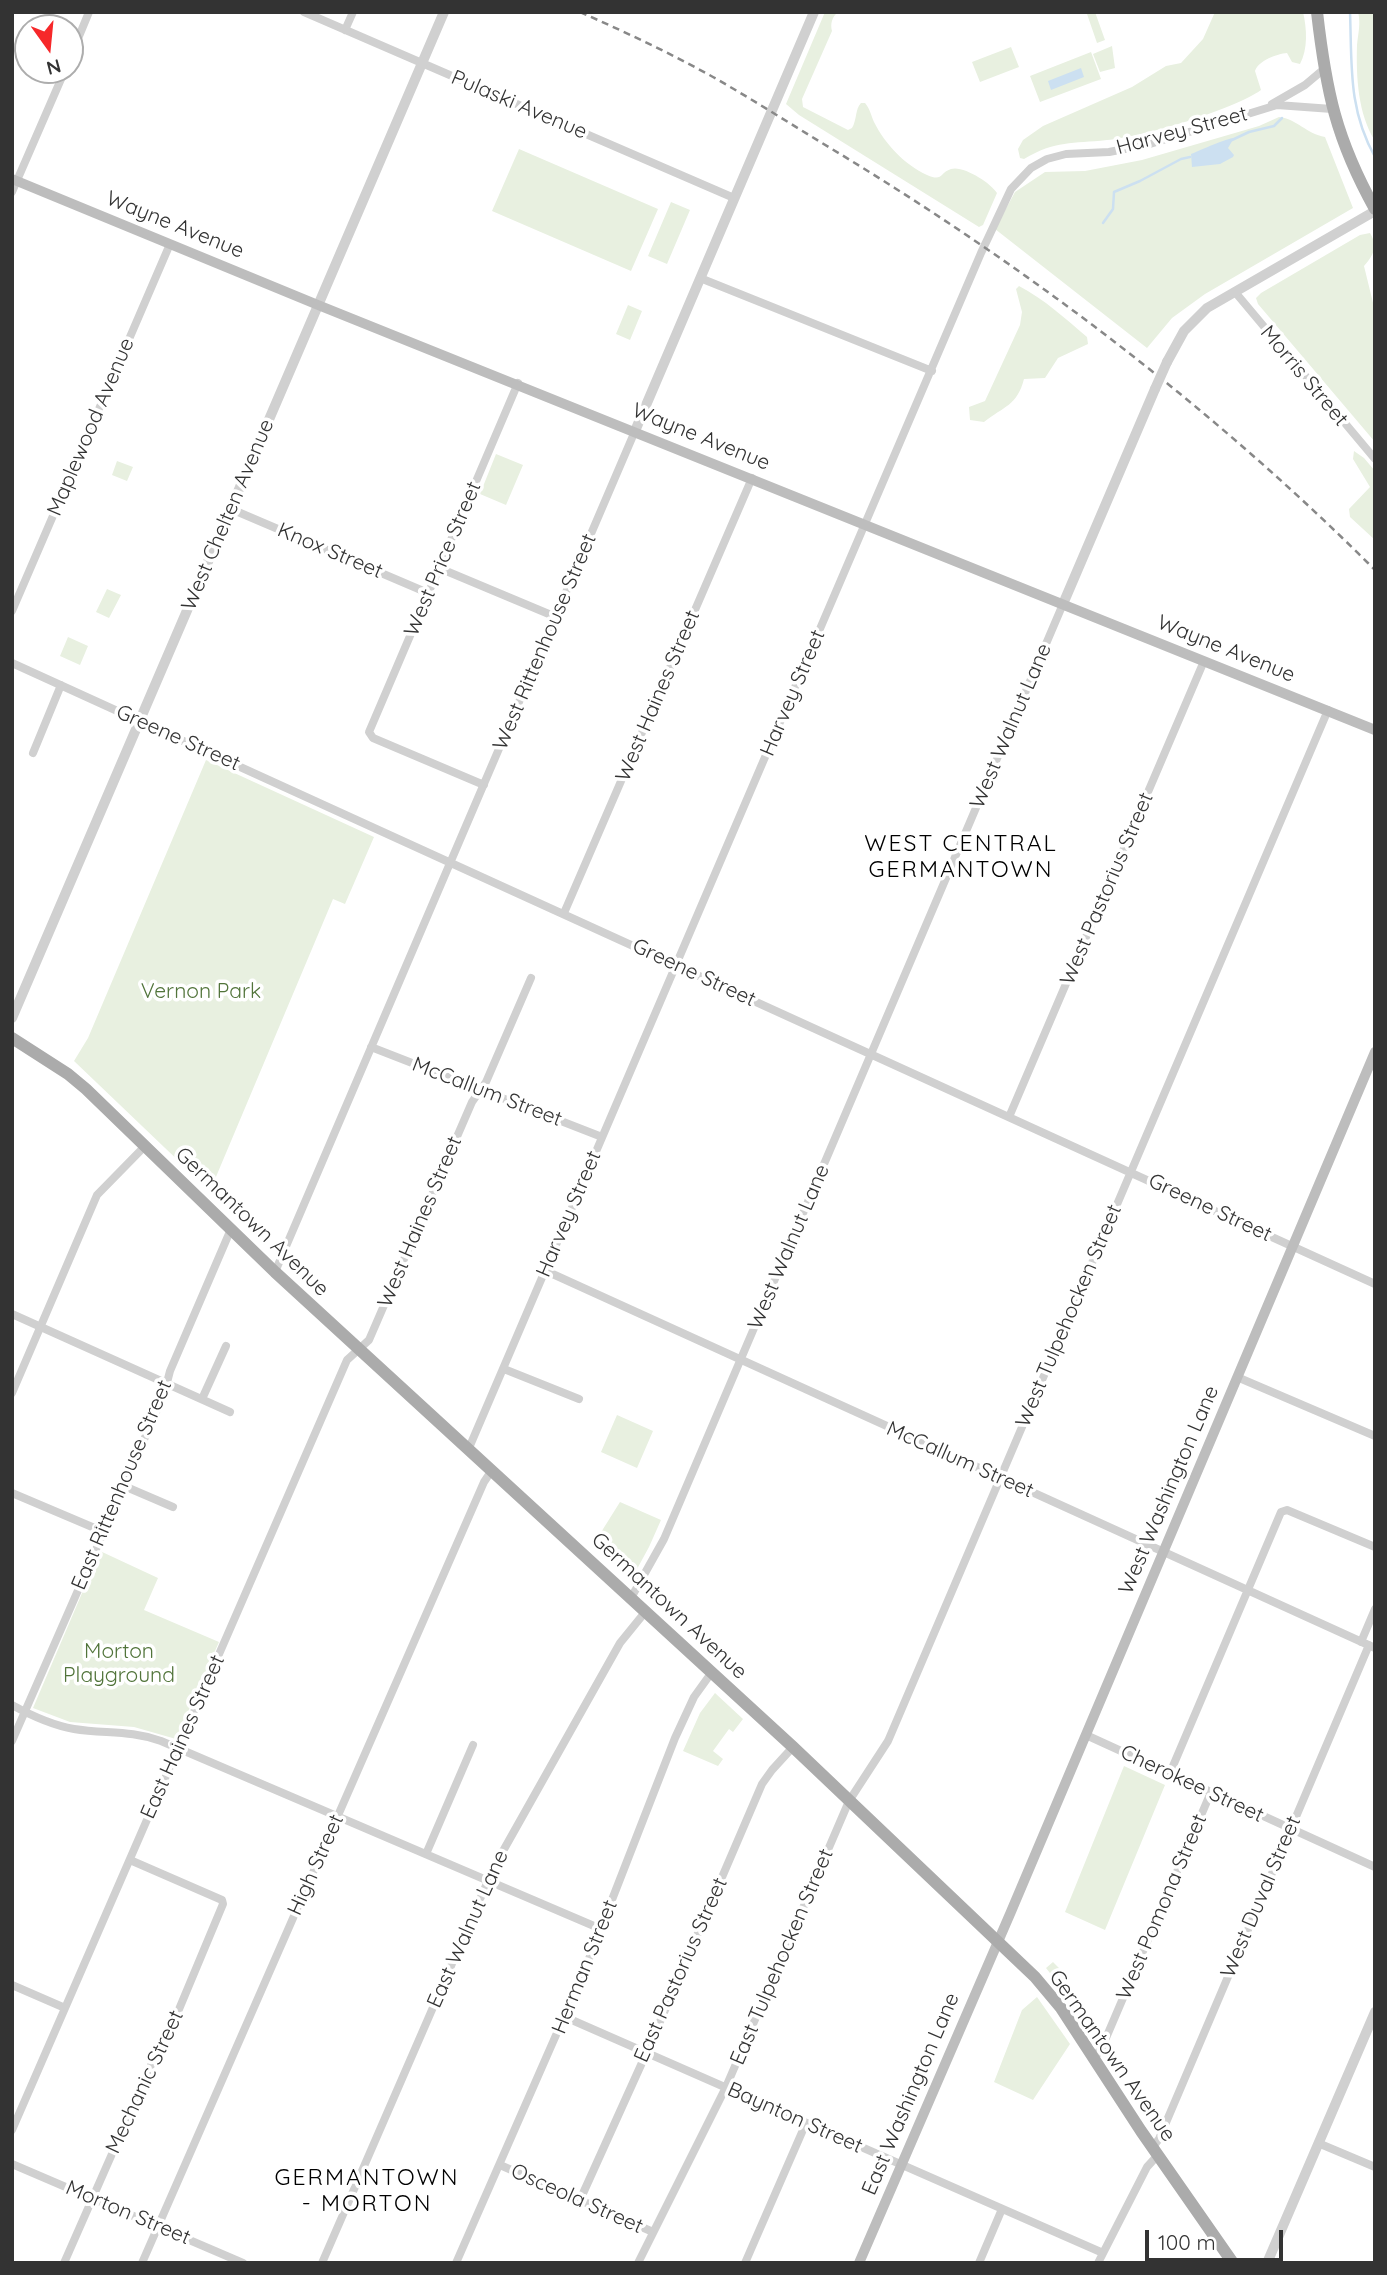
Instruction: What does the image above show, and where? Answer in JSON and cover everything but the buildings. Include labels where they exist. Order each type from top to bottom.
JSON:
[{"type":"main road","points":[[1317,12],[1332,109],[1346,152],[1375,210]]},
{"type":"main road","name":"Wayne Avenue","points":[[14,184],[518,383],[1375,730]]},
{"type":"main road","name":"Germantown Avenue","points":[[12,1038],[77,1081],[275,1272],[793,1747],[1050,1993],[1155,2152],[1233,2263]]},
{"type":"main road","name":"West Washington Lane","points":[[998,1941],[1375,1052]]},
{"type":"main road","name":"East Washington Lane","points":[[859,2263],[998,1941]]},
{"type":"street","name":"Pulaski Avenue","points":[[304,12],[734,198]]},
{"type":"street","points":[[345,30],[353,12]]},
{"type":"street","name":"West Chelten Avenue","points":[[12,1018],[444,12]]},
{"type":"street","name":"West Rittenhouse Street","points":[[275,1272],[814,12]]},
{"type":"street","name":"Harvey Street","points":[[1265,108],[1305,85],[1324,69]]},
{"type":"street","points":[[14,184],[59,84]]},
{"type":"street","name":"Harvey Street","points":[[469,1448],[1006,198],[1019,178],[1031,168],[1056,156],[1150,144],[1283,104],[1332,109]]},
{"type":"street","name":"West Walnut Lane","points":[[631,1598],[664,1539],[1176,342],[1191,322],[1208,308],[1375,210]]},
{"type":"street","name":"Maplewood Avenue","points":[[12,611],[170,244]]},
{"type":"street","points":[[700,278],[932,372]]},
{"type":"street","name":"Morris Street","points":[[1235,292],[1375,459]]},
{"type":"street","name":"West Price Street","points":[[484,785],[369,735],[518,383]]},
{"type":"street","name":"West Haines Street","points":[[564,913],[752,478]]},
{"type":"street","name":"Knox Street","points":[[231,509],[428,593]]},
{"type":"street","points":[[439,568],[556,617]]},
{"type":"street","name":"West Pastorius Street","points":[[1009,1116],[1204,661]]},
{"type":"street","name":"Greene Street","points":[[12,663],[1375,1284]]},
{"type":"street","points":[[33,753],[61,685]]},
{"type":"street","name":"West Tulpehocken Street","points":[[849,1801],[888,1741],[1328,710]]},
{"type":"street","name":"West Haines Street","points":[[360,1349],[369,1340],[472,1102],[486,1082],[531,978]]},
{"type":"street","name":"McCallum Street","points":[[372,1047],[602,1137]]},
{"type":"street","points":[[12,1393],[97,1195],[145,1146]]},
{"type":"street","name":"East Rittenhouse Street","points":[[12,1741],[164,1394],[170,1371],[231,1229]]},
{"type":"street","name":"McCallum Street","points":[[546,1271],[1368,1645]]},
{"type":"street","points":[[12,1314],[230,1412]]},
{"type":"street","points":[[202,1399],[226,1346]]},
{"type":"street","name":"East Haines Street","points":[[12,2130],[347,1360],[360,1349]]},
{"type":"street","points":[[504,1369],[579,1399]]},
{"type":"street","points":[[1237,1377],[1375,1436]]},
{"type":"street","name":"High Street","points":[[142,2263],[484,1482],[492,1470]]},
{"type":"street","points":[[124,1486],[173,1507]]},
{"type":"street","points":[[12,1493],[104,1532]]},
{"type":"street","points":[[1170,1773],[1284,1510],[1375,1547]]},
{"type":"street","name":"West Duval Street","points":[[1098,2263],[1155,2152],[1368,1645],[1375,1609]]},
{"type":"street","name":"East Walnut Lane","points":[[321,2263],[498,1857],[616,1651],[646,1611]]},
{"type":"street","name":"Herman Street","points":[[456,2263],[565,2017],[674,1738],[694,1697],[712,1672]]},
{"type":"street","points":[[12,1705],[45,1721],[75,1729],[141,1734],[601,1929]]},
{"type":"street","name":"Cherokee Street","points":[[1086,1735],[1375,1867]]},
{"type":"street","points":[[426,1854],[473,1745]]},
{"type":"street","name":"East Pastorius Street","points":[[580,2200],[762,1784],[793,1747]]},
{"type":"street","name":"West Pomona Street","points":[[1094,2059],[1104,2045],[1211,1792]]},
{"type":"street","name":"East Tulpehocken Street","points":[[638,2263],[726,2087],[849,1801]]},
{"type":"street","name":"Mechanic Street","points":[[64,2263],[163,2038],[172,2026],[211,1938],[223,1901],[130,1860]]},
{"type":"street","points":[[12,1984],[65,2008]]},
{"type":"street","points":[[1267,2263],[1375,2012]]},
{"type":"street","name":"Baynton Street","points":[[565,2017],[1102,2253]]},
{"type":"street","points":[[745,2263],[806,2123]]},
{"type":"street","points":[[1318,2143],[1375,2167]]},
{"type":"street","name":"Morton Street","points":[[12,2164],[243,2263]]},
{"type":"street","name":"Osceola Street","points":[[500,2165],[653,2232]]},
{"type":"street","points":[[979,2263],[1002,2209]]},
{"type":"green space","points":[[825,12],[838,12],[833,18],[832,31],[802,99],[803,107],[848,130],[854,125],[859,105],[865,103],[890,146],[903,160],[919,171],[936,178],[956,168],[983,180],[997,193],[983,225],[979,227],[799,115],[786,104]]},
{"type":"green space","points":[[1095,12],[1105,40],[1097,43],[1087,14]]},
{"type":"green space","points":[[1215,12],[1303,12],[1306,39],[1300,64],[1292,62],[1287,53],[1269,58],[1255,71],[1261,90],[1209,114],[1142,134],[1055,146],[1024,159],[1020,158],[1018,149],[1023,140],[1043,126],[1132,87],[1166,66],[1181,63],[1203,39]]},
{"type":"green space","points":[[1358,12],[1375,12],[1375,141],[1365,119],[1359,95]]},
{"type":"green space","points":[[1112,46],[1115,68],[1100,72],[1093,54]]},
{"type":"green space","points":[[1011,47],[1019,67],[980,82],[972,62]]},
{"type":"green space","points":[[1091,52],[1101,79],[1040,102],[1030,76]]},
{"type":"green space","points":[[1279,117],[1325,137],[1353,208],[1205,294],[1172,318],[1147,348],[995,229],[1015,192],[1045,172],[1085,171],[1142,160],[1259,126]]},
{"type":"green space","points":[[519,149],[658,209],[631,271],[492,211]]},
{"type":"green space","points":[[671,202],[690,210],[667,264],[648,256]]},
{"type":"green space","points":[[1370,233],[1374,250],[1364,266],[1375,311],[1375,442],[1258,304],[1256,298],[1360,235]]},
{"type":"green space","points":[[1019,286],[1063,316],[1087,337],[1088,344],[1058,358],[1045,378],[1024,379],[1014,400],[984,422],[970,420],[969,407],[985,401],[1020,325],[1022,312],[1016,289]]},
{"type":"green space","points":[[628,305],[642,311],[630,340],[616,334]]},
{"type":"green space","points":[[1354,451],[1375,471],[1375,540],[1350,517],[1349,509],[1370,487],[1353,459]]},
{"type":"green space","points":[[496,454],[523,465],[506,505],[480,494]]},
{"type":"green space","points":[[117,461],[133,467],[127,481],[112,475]]},
{"type":"green space","points":[[107,589],[121,595],[109,618],[96,612]]},
{"type":"green space","points":[[68,637],[88,646],[80,665],[60,656]]},
{"type":"green space","name":"Vernon Park","points":[[206,760],[374,837],[345,904],[333,899],[210,1191],[74,1061],[88,1038]]},
{"type":"green space","points":[[617,1415],[653,1431],[637,1468],[601,1452]]},
{"type":"green space","points":[[620,1502],[661,1520],[631,1580],[593,1545]]},
{"type":"green space","name":"Morton Playground","points":[[100,1551],[158,1578],[144,1610],[219,1642],[176,1739],[134,1727],[70,1722],[33,1708]]},
{"type":"green space","points":[[715,1693],[743,1719],[733,1732],[729,1729],[713,1751],[723,1759],[718,1766],[683,1751],[700,1713]]},
{"type":"green space","points":[[1124,1766],[1165,1785],[1105,1930],[1065,1912]]},
{"type":"green space","points":[[1053,1962],[1066,1975],[1057,1982],[1046,1968]]},
{"type":"green space","points":[[1037,1997],[1070,2044],[1033,2100],[994,2082],[1022,2010]]},
{"type":"water","points":[[1081,68],[1084,77],[1051,90],[1048,81]]},
{"type":"water","points":[[1234,138],[1228,148],[1233,157],[1220,164],[1192,167],[1191,154]]},
{"type":"waterway","points":[[1350,12],[1356,104],[1366,139],[1375,157]]},
{"type":"waterway","points":[[1232,140],[1249,132],[1274,126],[1282,118]]},
{"type":"waterway","points":[[1103,223],[1113,209],[1114,192],[1190,157]]},
{"type":"railway","points":[[580,12],[664,51],[741,93],[970,237],[1112,340],[1180,394],[1312,509],[1375,570]]},
{"type":"district","name":"WEST CENTRAL GERMANTOWN","points":[[961,857]]},
{"type":"district","name":"GERMANTOWN - MORTON","points":[[367,2191]]}]
